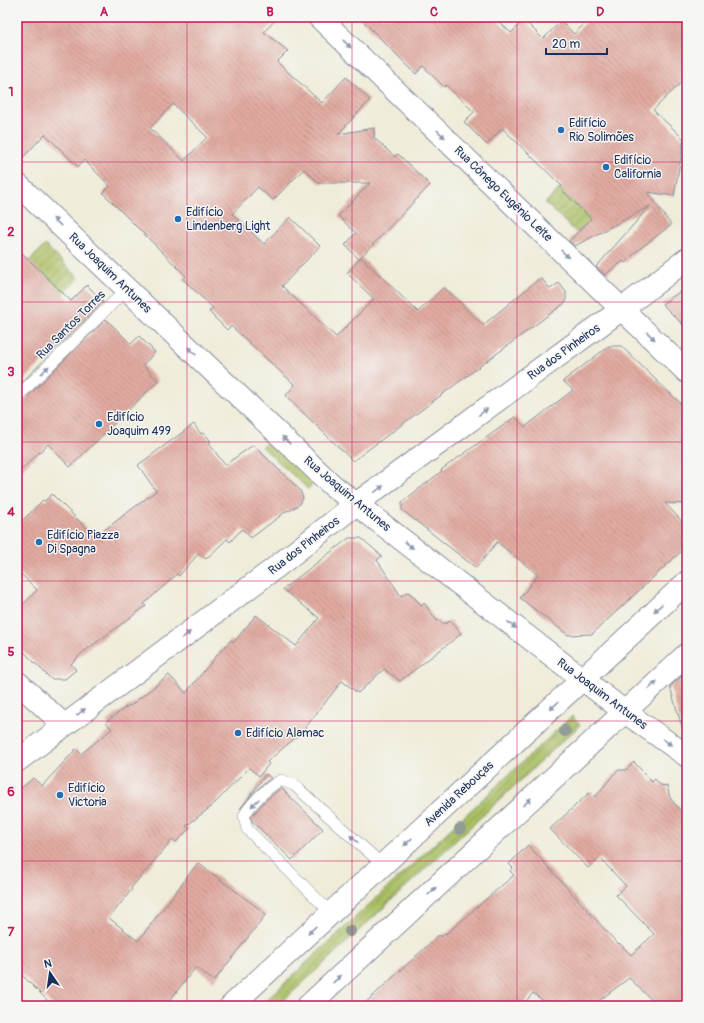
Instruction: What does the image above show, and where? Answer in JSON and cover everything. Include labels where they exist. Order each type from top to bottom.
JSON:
[{"type":"main road","name":"Rua Cônego Eugênio Leite","points":[[319,17],[687,372]]},
{"type":"main road","name":"Rua Joaquim Antunes","points":[[17,184],[332,484],[625,712],[687,756]]},
{"type":"main road","name":"Rua dos Pinheiros","points":[[17,761],[275,568],[356,504],[622,309],[687,259]]},
{"type":"main road","name":"Avenida Rebouças","points":[[231,1006],[687,582]]},
{"type":"main road","points":[[308,1006],[687,654]]},
{"type":"main road","points":[[17,682],[64,725]]},
{"type":"lane","name":"Rua Santos Torres","points":[[17,397],[126,289]]},
{"type":"lane","points":[[331,913],[247,829],[244,816],[247,810],[274,783],[281,780],[294,785],[383,865]]},
{"type":"green space","points":[[560,188],[591,219],[577,233],[545,203]]},
{"type":"green space","points":[[45,245],[79,278],[61,296],[46,278],[27,263]]},
{"type":"green space","points":[[270,439],[315,481],[308,489],[262,447]]},
{"type":"green space","points":[[572,716],[580,725],[278,1006],[260,1006]]},
{"type":"building","points":[[17,17],[106,17],[113,24],[119,17],[278,17],[264,32],[288,51],[277,62],[322,103],[346,77],[370,100],[338,134],[374,128],[374,138],[395,157],[398,154],[430,185],[359,259],[345,245],[356,233],[338,216],[370,183],[319,183],[304,169],[273,200],[258,187],[232,214],[264,244],[290,217],[320,246],[282,286],[336,337],[374,299],[347,273],[361,257],[418,312],[444,287],[483,325],[539,279],[542,279],[550,289],[559,283],[566,292],[566,302],[353,461],[287,397],[286,395],[295,385],[231,326],[227,330],[209,312],[213,308],[183,279],[186,276],[103,193],[110,186],[84,160],[78,167],[45,134],[17,164],[17,90],[23,84],[17,79]],"holes":[[[173,104],[207,137],[184,161],[150,128]]]},
{"type":"building","points":[[359,17],[494,17],[511,33],[524,20],[543,39],[561,21],[574,34],[592,17],[687,17],[687,77],[653,110],[684,139],[674,196],[648,192],[671,225],[638,250],[625,263],[623,261],[605,275],[596,267],[650,206],[575,246],[569,241],[591,219],[560,188],[562,186],[502,128],[487,145],[464,122],[474,112],[446,85],[444,87],[423,66],[416,74]]},
{"type":"building","points":[[17,248],[71,301],[87,285],[103,302],[17,387]]},
{"type":"building","points":[[687,287],[687,329],[662,304]]},
{"type":"building","points":[[106,319],[131,344],[139,336],[155,352],[143,365],[158,381],[70,467],[48,444],[17,474],[17,404],[22,402]]},
{"type":"building","points":[[609,346],[621,346],[687,410],[687,504],[665,503],[687,527],[687,546],[592,634],[568,635],[520,598],[538,575],[497,542],[476,568],[402,510],[402,502],[442,471],[441,470],[515,417],[525,427],[573,390],[563,381]]},
{"type":"building","points":[[194,424],[200,433],[205,434],[210,440],[210,445],[225,465],[253,445],[300,490],[303,498],[300,504],[289,511],[288,510],[251,538],[242,529],[230,542],[227,539],[206,559],[199,553],[179,576],[177,574],[144,604],[146,606],[82,653],[71,664],[76,670],[65,679],[51,679],[17,645],[17,611],[37,590],[17,570],[17,526],[43,500],[45,501],[52,494],[95,537],[156,491],[138,465]]},
{"type":"building","points":[[349,538],[361,538],[382,556],[377,560],[401,596],[407,592],[410,593],[422,606],[424,603],[437,621],[439,620],[442,624],[445,622],[446,624],[450,620],[461,634],[400,681],[384,669],[358,693],[342,681],[302,732],[267,762],[269,764],[259,776],[249,768],[212,806],[186,826],[189,829],[176,842],[173,839],[131,888],[132,889],[109,918],[138,941],[198,863],[266,914],[214,981],[196,967],[165,1006],[53,1006],[17,970],[17,792],[33,778],[42,786],[76,749],[81,754],[112,729],[106,722],[129,705],[130,706],[169,675],[186,693],[222,649],[231,640],[234,642],[256,615],[296,646],[319,618],[283,589]]},
{"type":"building","points":[[687,671],[687,729],[683,730],[670,687]]},
{"type":"building","points":[[634,762],[652,782],[655,779],[660,785],[667,786],[670,798],[687,818],[687,1006],[658,1006],[629,978],[592,1006],[550,1006],[533,993],[522,1006],[362,1006],[439,935],[441,937],[445,933],[446,934],[514,875],[510,871],[513,868],[509,864],[528,845],[618,944],[619,943],[631,955],[654,934],[616,895],[626,886],[600,858],[588,868],[550,829],[590,792],[595,797],[614,774],[619,770],[626,770]]},
{"type":"building","points":[[266,774],[271,778],[255,791],[240,809]]},
{"type":"building","points":[[281,788],[323,829],[292,860],[252,821],[251,817],[265,801]]},
{"type":"place","name":"Edifício Rio Solimões","points":[[561,130]]},
{"type":"place","name":"Edifício California","points":[[606,167]]},
{"type":"place","name":"Edifício Lindenberg Light","points":[[178,219]]},
{"type":"place","name":"Edifício Joaquim 499","points":[[99,424]]},
{"type":"place","name":"Edifício Piazza Di Spagna","points":[[39,542]]},
{"type":"place","name":"Edifício Alamac","points":[[238,733]]},
{"type":"place","name":"Edifício Victoria","points":[[60,795]]}]
